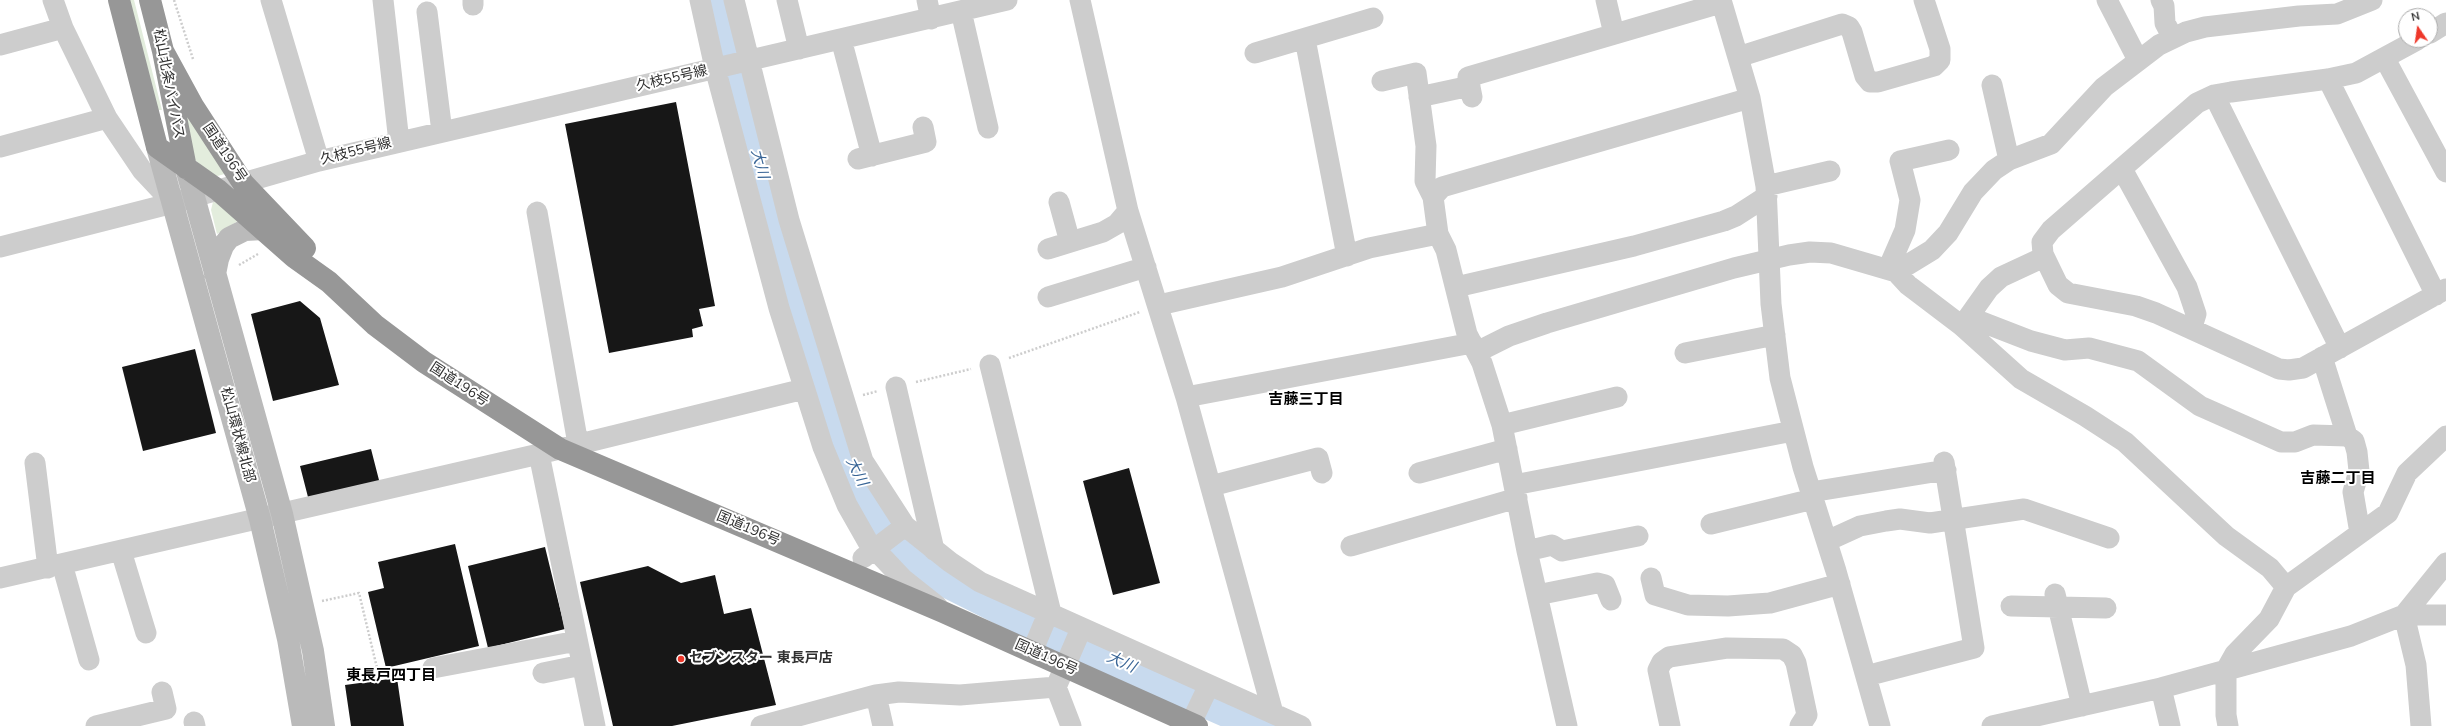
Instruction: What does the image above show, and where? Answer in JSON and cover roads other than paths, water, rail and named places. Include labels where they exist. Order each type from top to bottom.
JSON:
[{"type":"highway","name":"松山北条バイパス","points":[[119,0],[157,147]]},
{"type":"highway","name":"松山北条バイパス","points":[[150,0],[163,51],[186,168]]},
{"type":"highway","name":"国道196号","points":[[163,51],[193,106],[243,183],[304,247],[329,282]]},
{"type":"highway","name":"国道196号","points":[[157,147],[218,190],[294,257],[329,282],[375,325],[424,362],[559,449],[868,552],[943,612],[1035,645],[1196,719]]},
{"type":"street","points":[[53,0],[63,28],[107,118],[142,170],[183,200]]},
{"type":"street","points":[[271,0],[319,161]]},
{"type":"street","points":[[383,0],[399,142]]},
{"type":"street","points":[[700,0],[715,68],[779,308],[823,447],[868,552],[943,612]]},
{"type":"street","points":[[734,0],[748,61],[789,220],[863,461],[905,526],[934,550],[980,582],[1047,617],[1298,725]]},
{"type":"street","points":[[786,0],[800,49]]},
{"type":"street","name":"久枝55号線","points":[[0,248],[183,200],[319,161],[715,68],[842,40],[929,9],[961,12],[1008,0]]},
{"type":"street","points":[[1080,0],[1128,211],[1159,305],[1186,397],[1273,713]]},
{"type":"street","points":[[1606,0],[1614,34]]},
{"type":"street","points":[[1738,57],[1842,24],[1849,27],[1852,32],[1865,76],[1870,82],[1878,82],[1934,66],[1940,60],[1940,49],[1924,0]]},
{"type":"street","points":[[2107,0],[2138,60]]},
{"type":"street","points":[[2161,0],[2164,6],[2166,23],[2173,38]]},
{"type":"street","points":[[1892,271],[1932,250],[1948,233],[1983,180],[2009,160],[2051,144],[2104,87],[2138,60],[2173,38],[2205,27],[2299,16],[2372,0]]},
{"type":"street","points":[[1419,97],[1471,92],[1468,77],[1721,2],[1750,98],[1766,191],[1769,260],[1780,378],[1793,431],[1840,584],[1880,726]]},
{"type":"street","points":[[428,12],[442,132]]},
{"type":"street","points":[[961,12],[988,128]]},
{"type":"street","points":[[1255,53],[1373,18]]},
{"type":"street","points":[[0,45],[63,28]]},
{"type":"street","points":[[1305,39],[1347,256]]},
{"type":"street","points":[[842,40],[865,158],[926,142],[923,127]]},
{"type":"street","points":[[2328,79],[2441,292],[2303,368],[2290,370],[2278,368],[2192,327],[2136,306],[2068,293],[2058,285],[2044,257],[2042,242],[2051,230],[2197,104],[2214,95],[2328,79],[2356,73],[2404,48]]},
{"type":"street","points":[[2385,59],[2446,172]]},
{"type":"street","points":[[1382,81],[1416,73],[1426,146],[1425,180],[1432,197],[1438,234],[1446,250],[1467,334],[1475,348],[1502,425],[1527,551],[1567,726]]},
{"type":"street","points":[[1992,85],[2009,160]]},
{"type":"street","points":[[2214,95],[2331,352],[2347,436]]},
{"type":"street","points":[[1432,197],[1442,187],[1750,98]]},
{"type":"street","points":[[0,147],[107,118]]},
{"type":"street","name":"松山環状線北部","points":[[157,147],[183,200],[225,271],[313,651],[324,726]]},
{"type":"street","points":[[1892,271],[1905,230],[1910,200],[1900,160],[1949,150]]},
{"type":"street","name":"松山環状線北部","points":[[186,168],[183,200],[288,639],[303,726]]},
{"type":"street","points":[[2122,169],[2187,287],[2196,314],[2192,327]]},
{"type":"street","points":[[1456,287],[1634,246],[1724,221],[1736,216],[1766,191],[1830,171]]},
{"type":"street","points":[[1059,202],[1070,242]]},
{"type":"street","points":[[1048,249],[1117,224],[1128,211]]},
{"type":"street","points":[[536,212],[576,641],[595,726]]},
{"type":"street","points":[[225,271],[218,259],[223,246],[229,238],[245,230],[264,229]]},
{"type":"street","points":[[1159,305],[1282,277],[1369,248],[1438,234]]},
{"type":"street","points":[[1186,397],[1475,348],[1547,323],[1631,297],[1769,260],[1810,252],[1831,253],[1892,271],[1908,285],[1966,322],[2021,379],[2085,416],[2125,442],[2226,536],[2270,568],[2286,587]]},
{"type":"street","points":[[1966,322],[1988,288],[2001,277],[2044,257]]},
{"type":"street","points":[[1048,297],[1146,267]]},
{"type":"street","points":[[1966,322],[2065,350],[2089,348],[2138,360],[2200,406],[2281,442],[2295,442],[2313,436],[2347,436],[2354,441],[2357,452],[2359,471],[2353,492],[2360,533]]},
{"type":"street","points":[[1685,353],[1775,335]]},
{"type":"street","points":[[990,365],[1050,609],[1035,645]]},
{"type":"street","points":[[896,387],[934,550]]},
{"type":"street","points":[[0,578],[559,449],[804,389]]},
{"type":"street","points":[[1502,425],[1616,397]]},
{"type":"street","points":[[1351,546],[1516,492],[1793,431]]},
{"type":"street","points":[[2228,726],[2226,715],[2226,670],[2236,654],[2268,618],[2286,587],[2388,513],[2407,473],[2446,436]]},
{"type":"street","points":[[1419,473],[1507,449]]},
{"type":"street","points":[[1211,486],[1318,458],[1322,473]]},
{"type":"street","points":[[34,463],[55,566],[89,660]]},
{"type":"street","points":[[1711,524],[1812,495],[1945,466],[1974,648],[1866,676]]},
{"type":"street","points":[[1827,541],[1860,526],[1886,521],[1900,519],[1930,523],[2024,509],[2098,529]]},
{"type":"street","points":[[868,552],[905,526]]},
{"type":"street","points":[[1527,551],[1552,544],[1562,551],[1638,536]]},
{"type":"street","points":[[121,550],[146,633]]},
{"type":"street","points":[[2404,615],[2446,564]]},
{"type":"street","points":[[1651,578],[1655,595],[1688,605],[1728,606],[1770,603],[1840,584]]},
{"type":"street","points":[[1537,594],[1597,583],[1605,585],[1611,600]]},
{"type":"street","points":[[2011,606],[2056,600],[2106,608]]},
{"type":"street","points":[[2056,600],[2082,706]]},
{"type":"street","points":[[2404,615],[2416,665],[2420,726]]},
{"type":"street","points":[[1992,726],[2058,719],[2082,706],[2161,688],[2351,636],[2404,615],[2446,615]]},
{"type":"street","points":[[1071,726],[1056,687],[1080,631]]},
{"type":"street","points":[[433,668],[576,641]]},
{"type":"street","points":[[1670,726],[1658,670],[1662,662],[1669,657],[1727,648],[1783,649],[1792,655],[1796,663],[1807,715],[1800,726]]},
{"type":"street","points":[[543,673],[582,665]]},
{"type":"street","points":[[761,726],[876,695],[899,692],[960,695],[1056,687]]},
{"type":"street","points":[[1196,719],[1208,687]]},
{"type":"street","points":[[2161,688],[2170,726]]},
{"type":"street","points":[[96,726],[166,709],[162,692]]},
{"type":"street","points":[[876,695],[883,726]]},
{"type":"waterway","name":"大川","points":[[719,0],[754,148],[801,321],[850,465],[881,518],[935,574],[1057,635],[1264,726]]},
{"type":"place","name":"セブンスター 東長戸店","points":[[681,659]]},
{"type":"district","name":"吉藤三丁目","points":[[1306,400]]},
{"type":"district","name":"吉藤二丁目","points":[[2338,479]]},
{"type":"district","name":"東長戸四丁目","points":[[391,676]]}]
